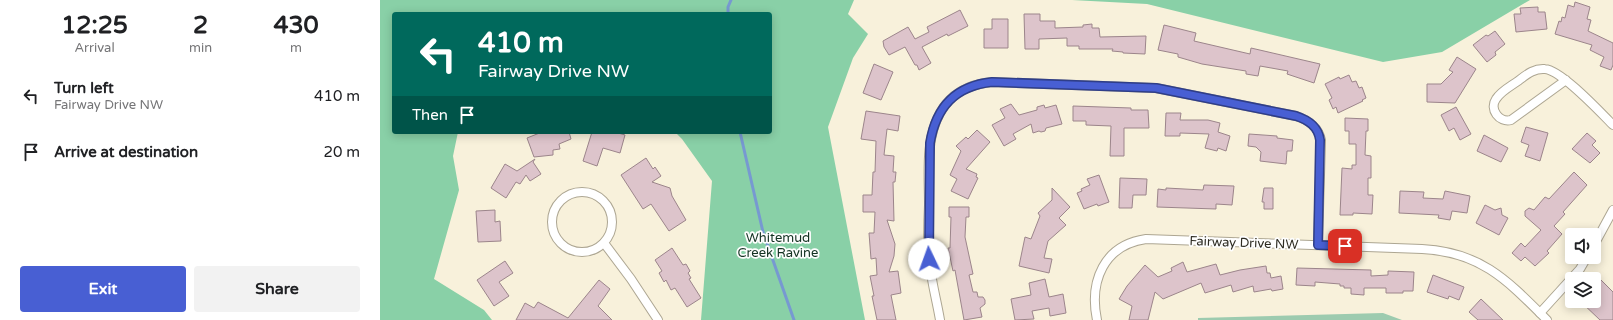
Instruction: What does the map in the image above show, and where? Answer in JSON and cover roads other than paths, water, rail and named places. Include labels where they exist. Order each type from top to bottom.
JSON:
[{"type":"street","points":[[1566,80],[1511,120],[1507,121],[1500,119],[1494,111],[1497,97],[1531,72],[1540,69],[1549,69],[1566,80],[1613,125]]},
{"type":"street","points":[[940,320],[930,266],[928,244],[930,143],[932,131],[940,112],[951,98],[964,89],[983,83],[992,82],[1156,88],[1296,116],[1308,121],[1317,129],[1320,140],[1318,245]]},
{"type":"street","points":[[572,193],[592,193],[601,198],[610,210],[612,225],[610,235],[604,243],[596,249],[586,252],[568,248],[560,242],[554,229],[553,214],[557,205],[572,193]]},
{"type":"street","points":[[1601,232],[1613,210]]},
{"type":"street","name":"Fairway Drive NW","points":[[1097,320],[1094,303],[1095,290],[1100,270],[1115,253],[1132,242],[1146,239],[1435,250],[1459,254],[1480,262],[1497,273],[1547,320]]},
{"type":"street","points":[[604,243],[631,279],[658,320]]},
{"type":"street","points":[[1540,313],[1583,264]]},
{"type":"waterway","points":[[728,12],[728,7],[731,0]]},
{"type":"waterway","points":[[740,134],[763,232],[794,320]]},
{"type":"park label","name":"Whitemud Creek Ravine","points":[[778,246]]}]
